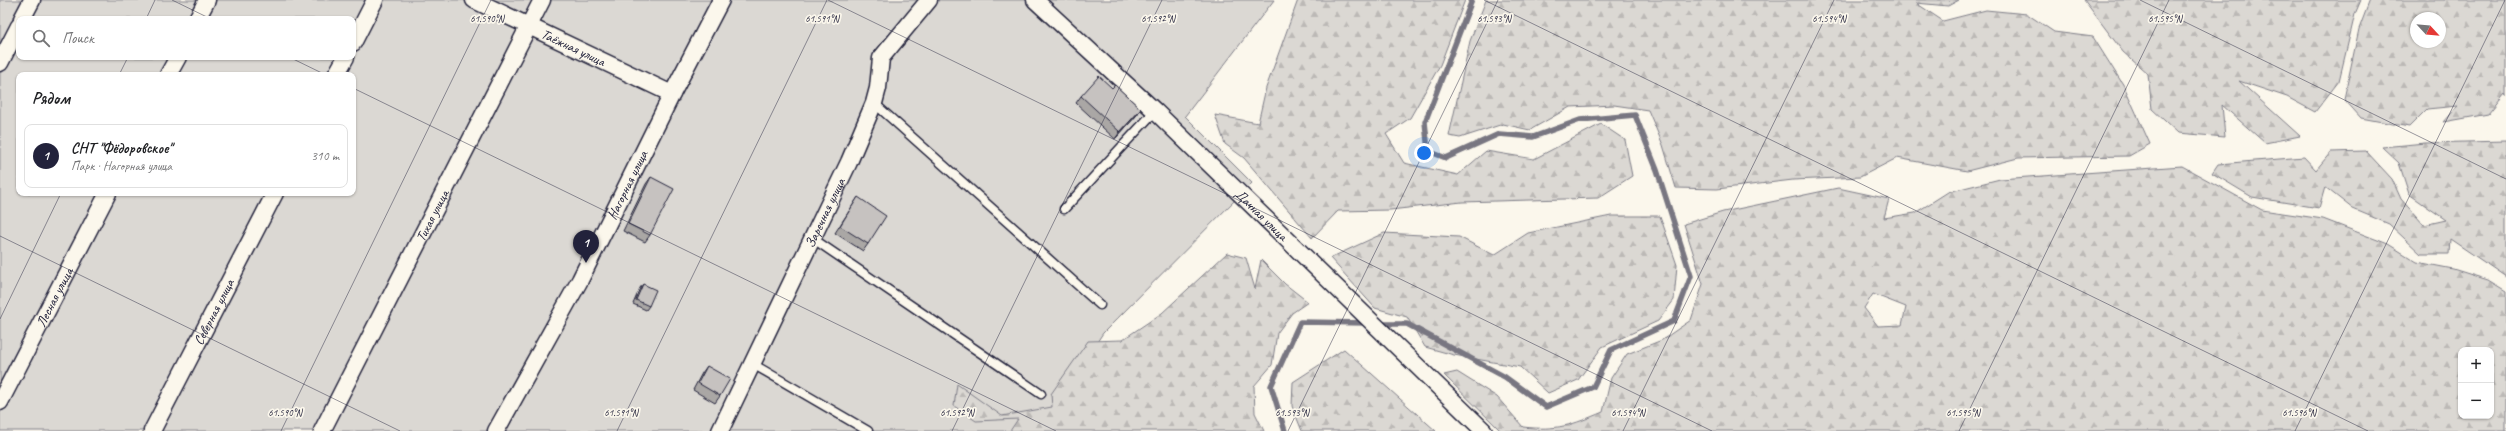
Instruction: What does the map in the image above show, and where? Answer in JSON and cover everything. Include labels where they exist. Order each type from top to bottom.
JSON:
[{"type":"street","points":[[24,16],[32,0]]},
{"type":"street","points":[[199,16],[207,0]]},
{"type":"street","points":[[356,37],[375,0]]},
{"type":"street","name":"Таёжная улица","points":[[474,0],[672,94]]},
{"type":"street","name":"Тихая улица","points":[[322,431],[542,0]]},
{"type":"street","name":"Нагорная улица","points":[[496,431],[580,280],[672,94],[721,0]]},
{"type":"street","name":"Заречная улица","points":[[720,431],[751,362],[812,238],[874,103],[878,88],[880,58],[929,0]]},
{"type":"street","name":"Дачная улица","points":[[1036,0],[1155,111],[1484,431]]},
{"type":"street","points":[[0,62],[16,32]]},
{"type":"street","points":[[170,72],[176,60]]},
{"type":"street","points":[[338,72],[344,60]]},
{"type":"street","name":"Лесная улица","points":[[0,402],[106,196]]},
{"type":"street","name":"Северная улица","points":[[152,431],[273,196]]},
{"type":"lane","points":[[874,103],[1100,304]]},
{"type":"lane","points":[[1064,209],[1155,111]]},
{"type":"lane","points":[[812,238],[1040,394]]},
{"type":"lane","points":[[751,362],[868,431]]},
{"type":"green space","points":[[0,0],[1274,0],[1185,116],[1252,183],[1103,333],[1038,431],[0,431]]},
{"type":"green space","points":[[1298,0],[1465,0],[1440,65],[1410,118],[1386,134],[1404,163],[1458,175],[1486,151],[1534,159],[1601,124],[1625,140],[1632,176],[1598,198],[1462,202],[1390,210],[1338,211],[1312,238],[1244,158],[1225,144],[1215,115],[1258,123],[1266,88]]},
{"type":"green space","points":[[1486,0],[1959,0],[1948,6],[1916,3],[1943,21],[1986,10],[2027,14],[2054,32],[2093,37],[2124,86],[2150,144],[2129,156],[2018,158],[1967,171],[1897,158],[1860,177],[1793,180],[1717,189],[1676,188],[1663,145],[1648,110],[1614,105],[1570,107],[1530,130],[1503,124],[1460,138],[1449,136],[1470,41]]},
{"type":"green space","points":[[2084,0],[2361,0],[2355,14],[2339,81],[2315,112],[2287,97],[2239,81],[2300,136],[2265,143],[2222,105],[2225,137],[2178,133],[2152,109],[2148,74],[2123,52]]},
{"type":"green space","points":[[2370,0],[2506,0],[2506,95],[2505,93],[2488,114],[2444,122],[2458,106],[2427,109],[2409,127],[2361,118],[2344,99],[2359,29]]},
{"type":"green space","points":[[2506,141],[2506,277],[2450,239],[2449,254],[2421,254],[2389,224],[2353,209],[2325,187],[2319,208],[2252,197],[2212,173],[2218,164],[2304,157],[2316,170],[2331,152],[2366,151],[2392,179],[2401,199],[2424,225],[2446,220],[2409,194],[2399,163],[2382,147],[2425,143]]},
{"type":"green space","points":[[2182,166],[2262,210],[2323,219],[2388,244],[2417,262],[2453,269],[2488,280],[2506,291],[2506,431],[1501,431],[1444,375],[1457,372],[1497,397],[1523,427],[1545,428],[1573,424],[1603,412],[1611,378],[1627,354],[1662,340],[1691,320],[1703,284],[1684,224],[1723,212],[1838,188],[1889,199],[1884,218],[1915,213],[1948,192],[2000,179]],"holes":[[[1873,294],[1906,307],[1902,325],[1878,326],[1864,308]]]},
{"type":"green space","points":[[1611,216],[1660,216],[1677,265],[1674,300],[1658,321],[1602,347],[1578,380],[1548,393],[1520,367],[1454,355],[1425,347],[1407,317],[1375,308],[1330,258],[1384,233],[1459,237],[1494,255],[1528,233]]},
{"type":"green space","points":[[1227,253],[1246,258],[1255,289],[1261,260],[1285,284],[1308,302],[1292,313],[1277,333],[1272,365],[1254,386],[1255,413],[1264,431],[1010,431],[1018,419],[976,421],[954,406],[957,384],[1002,416],[1052,407],[1051,394],[1088,341],[1122,340],[1162,313]]},
{"type":"green space","points":[[1344,349],[1436,431],[1302,431],[1292,406],[1293,382]]},
{"type":"building","points":[[1099,76],[1112,88],[1115,85],[1141,109],[1120,132],[1081,96]]},
{"type":"building","points":[[651,177],[674,189],[650,235],[628,224]]},
{"type":"building","points":[[858,197],[886,216],[868,244],[840,226]]},
{"type":"building","points":[[643,284],[656,290],[649,306],[636,300]]},
{"type":"building","points":[[707,366],[730,379],[720,396],[698,383]]},
{"type":"waterway","points":[[1378,324],[1407,324],[1505,377],[1546,407],[1593,387],[1611,350],[1674,321],[1691,276],[1657,170],[1635,115],[1580,120],[1533,137],[1499,134],[1446,158],[1428,151],[1425,122],[1472,0]]},
{"type":"waterway","points":[[1285,431],[1271,386],[1300,322],[1368,323]]},
{"type":"place","name":"СНТ \"Фёдоровское\"","points":[[586,263]]}]
